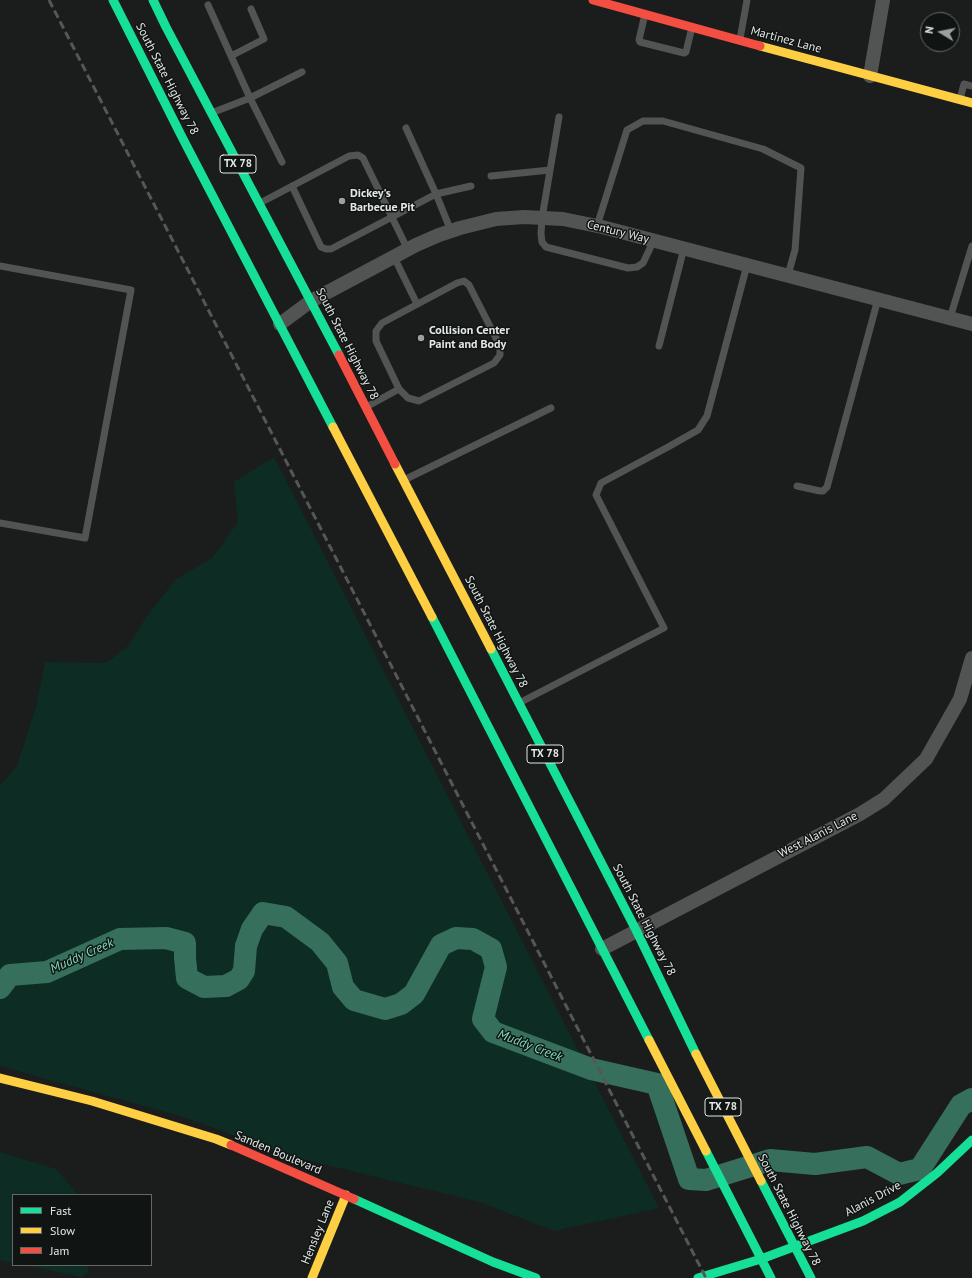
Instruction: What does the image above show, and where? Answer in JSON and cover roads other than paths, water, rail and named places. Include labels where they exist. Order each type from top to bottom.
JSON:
[{"type":"main road","name":"South State Highway 78","points":[[114,0],[183,139],[378,512],[771,1278]]},
{"type":"main road","name":"South State Highway 78","points":[[153,0],[404,480],[636,930],[762,1184],[811,1278]]},
{"type":"main road","name":"Martinez Lane","points":[[593,0],[972,103]]},
{"type":"main road","name":"Sanden Boulevard","points":[[0,1078],[92,1101],[216,1139],[346,1195],[493,1262],[536,1278]]},
{"type":"main road","name":"Alanis Drive","points":[[794,1247],[863,1221],[900,1202],[937,1173],[972,1140]]},
{"type":"main road","name":"Hensley Lane","points":[[312,1278],[346,1195]]},
{"type":"main road","points":[[698,1278],[761,1259],[794,1247]]},
{"type":"street","points":[[870,76],[883,0]]},
{"type":"street","name":"Century Way","points":[[280,324],[311,301],[394,257],[451,231],[496,219],[524,217],[563,219],[598,226],[972,324]]},
{"type":"street","name":"West Alanis Lane","points":[[602,949],[860,814],[884,799],[926,759],[960,699],[972,658]]},
{"type":"lane","points":[[740,40],[747,0]]},
{"type":"lane","points":[[208,4],[250,98],[282,162]]},
{"type":"lane","points":[[231,56],[264,39],[252,9]]},
{"type":"lane","points":[[645,14],[639,40],[640,42],[684,53],[686,52],[692,27]]},
{"type":"lane","points":[[212,113],[250,98],[302,72]]},
{"type":"lane","points":[[960,100],[964,84],[972,86]]},
{"type":"lane","points":[[559,117],[542,218],[542,242],[546,247],[628,268],[637,267],[643,263],[654,240]]},
{"type":"lane","points":[[598,226],[627,130],[644,121],[663,121],[763,149],[801,168],[795,250],[788,275]]},
{"type":"lane","points":[[406,128],[451,231]]},
{"type":"lane","points":[[260,204],[349,156],[358,155],[363,158],[408,250]]},
{"type":"lane","points":[[491,176],[550,170]]},
{"type":"lane","points":[[292,186],[321,247],[326,249],[331,249],[436,194],[471,186]]},
{"type":"lane","points":[[950,318],[972,246]]},
{"type":"lane","points":[[659,346],[684,248]]},
{"type":"lane","points":[[394,257],[417,304]]},
{"type":"lane","points":[[519,703],[664,628],[596,496],[601,483],[698,430],[707,416],[747,265]]},
{"type":"lane","points":[[0,266],[131,290],[85,538],[0,523]]},
{"type":"lane","points":[[464,282],[469,285],[500,346],[500,355],[494,363],[419,401],[408,398],[399,389],[376,341],[376,331],[382,323],[458,283],[464,282]]},
{"type":"lane","points":[[797,486],[820,491],[823,491],[827,487],[878,299]]},
{"type":"lane","points":[[366,407],[399,389]]},
{"type":"lane","points":[[404,480],[551,408]]},
{"type":"waterway","name":"Muddy Creek","points":[[0,988],[10,975],[47,972],[120,939],[166,938],[185,943],[187,978],[204,987],[226,986],[239,979],[244,971],[246,946],[252,929],[263,913],[286,917],[320,942],[337,963],[343,987],[354,1000],[385,1009],[401,1004],[414,994],[441,945],[456,938],[473,939],[491,949],[496,967],[483,1019],[493,1032],[591,1069],[657,1084],[689,1179],[706,1180],[770,1160],[815,1164],[867,1157],[899,1174],[920,1169],[961,1105],[972,1099]]},
{"type":"railway","points":[[49,0],[706,1278]]},
{"type":"place","name":"Dickey's Barbecue Pit","points":[[342,201]]},
{"type":"place","name":"Collision Center Paint and Body","points":[[421,338]]}]
